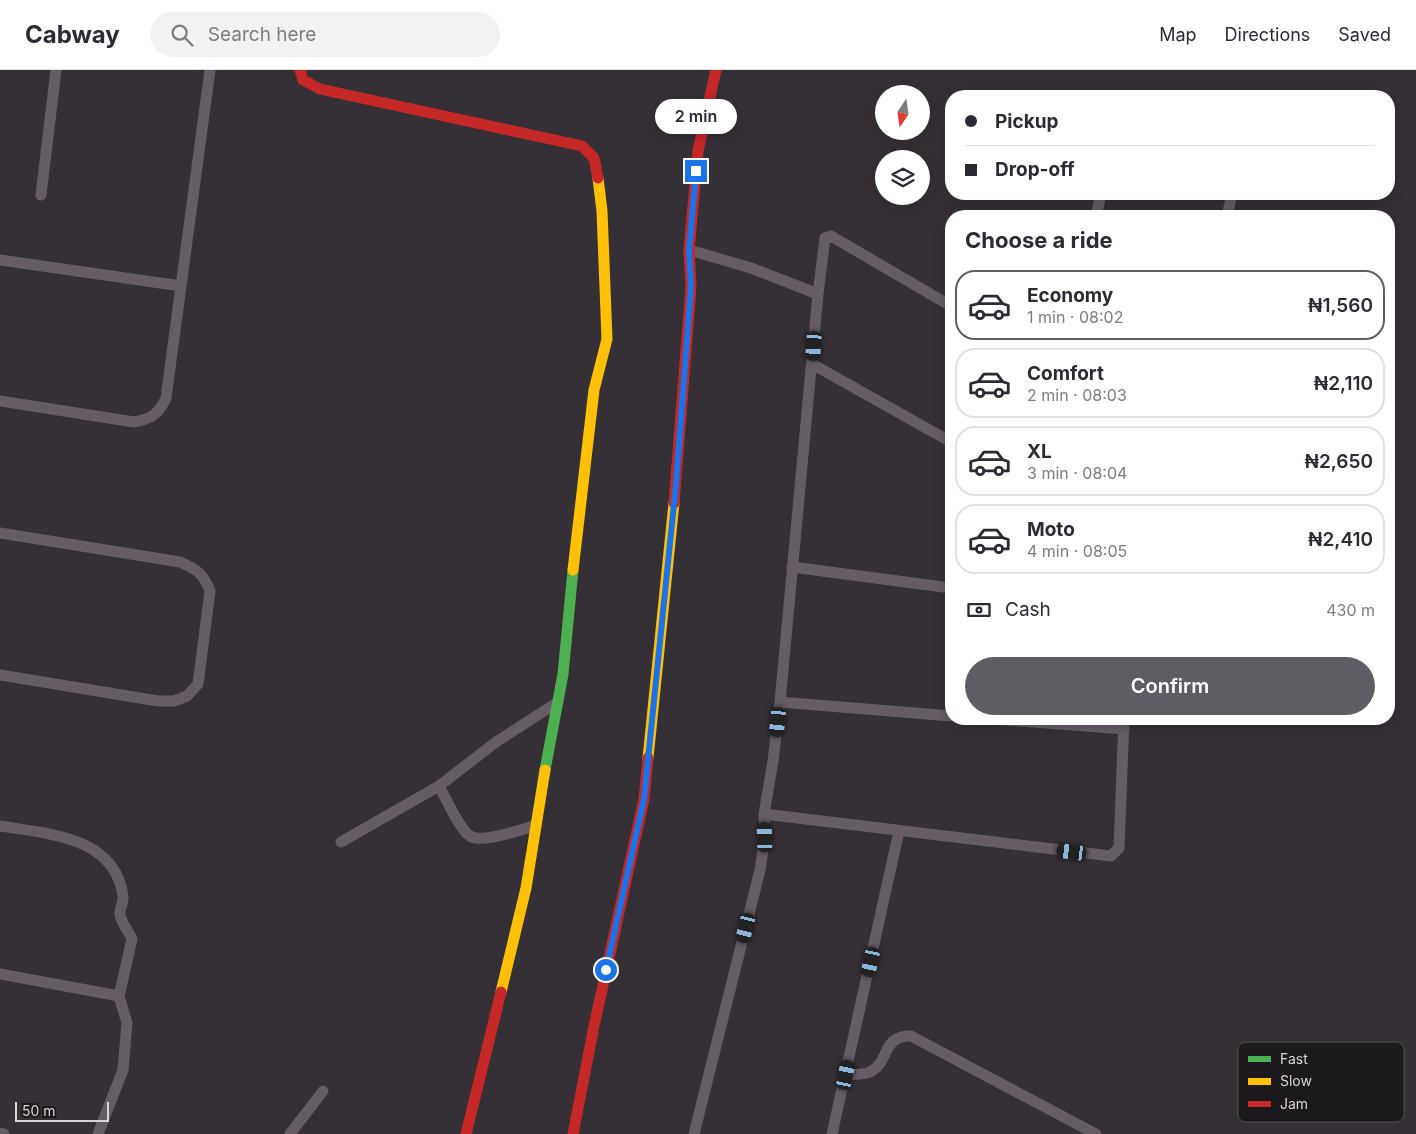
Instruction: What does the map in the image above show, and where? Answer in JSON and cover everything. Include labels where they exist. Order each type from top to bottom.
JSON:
[{"type":"street","points":[[41,195],[56,70]]},
{"type":"street","points":[[0,401],[134,422],[147,419],[160,412],[166,398],[210,70]]},
{"type":"street","points":[[300,70],[303,80],[320,89],[582,146],[594,158],[602,211],[607,339],[594,390],[579,503],[563,674],[535,826],[526,888],[466,1134]]},
{"type":"street","points":[[573,1134],[594,1026],[644,799],[676,484],[691,287],[689,250],[698,151],[716,70]]},
{"type":"street","points":[[694,1134],[760,870],[765,837],[764,814],[780,702],[818,294],[825,238],[831,236],[945,302]]},
{"type":"street","points":[[689,250],[751,268],[818,294]]},
{"type":"street","points":[[0,260],[181,286]]},
{"type":"street","points":[[812,364],[945,439]]},
{"type":"street","points":[[0,533],[180,562],[195,568],[206,578],[210,591],[198,684],[186,696],[174,700],[158,701],[0,675]]},
{"type":"street","points":[[792,567],[945,587]]},
{"type":"street","points":[[341,842],[439,786],[496,742],[558,702]]},
{"type":"street","points":[[780,702],[945,716]]},
{"type":"street","points":[[764,814],[1111,856],[1118,848],[1124,725]]},
{"type":"street","points":[[439,786],[464,830],[471,837],[482,839],[535,826]]},
{"type":"street","points":[[0,826],[73,840],[93,848],[106,857],[114,870],[124,897],[120,915],[132,939],[119,996],[127,1023],[124,1070],[98,1134]]},
{"type":"street","points":[[832,1134],[899,831]]},
{"type":"street","points":[[0,974],[119,996]]},
{"type":"street","points":[[846,1075],[869,1072],[875,1068],[894,1039],[901,1036],[911,1036],[1096,1134]]},
{"type":"street","points":[[290,1134],[323,1091]]},
{"type":"traffic: fast","points":[[545,770],[563,674],[573,570]]},
{"type":"traffic: slow","points":[[573,570],[594,390],[607,339],[602,211],[598,178]]},
{"type":"traffic: slow","points":[[648,758],[674,503]]},
{"type":"traffic: slow","points":[[501,992],[526,888],[545,770]]},
{"type":"traffic: jam","points":[[300,70],[303,80],[320,89],[582,146],[594,158],[598,178]]},
{"type":"traffic: jam","points":[[674,503],[691,287],[689,250],[698,151],[716,70]]},
{"type":"traffic: jam","points":[[573,1134],[594,1026],[644,799],[648,758]]},
{"type":"traffic: jam","points":[[466,1134],[501,992]]},
{"type":"route","points":[[606,970],[644,799],[676,484],[691,287],[689,250],[696,171]]}]
